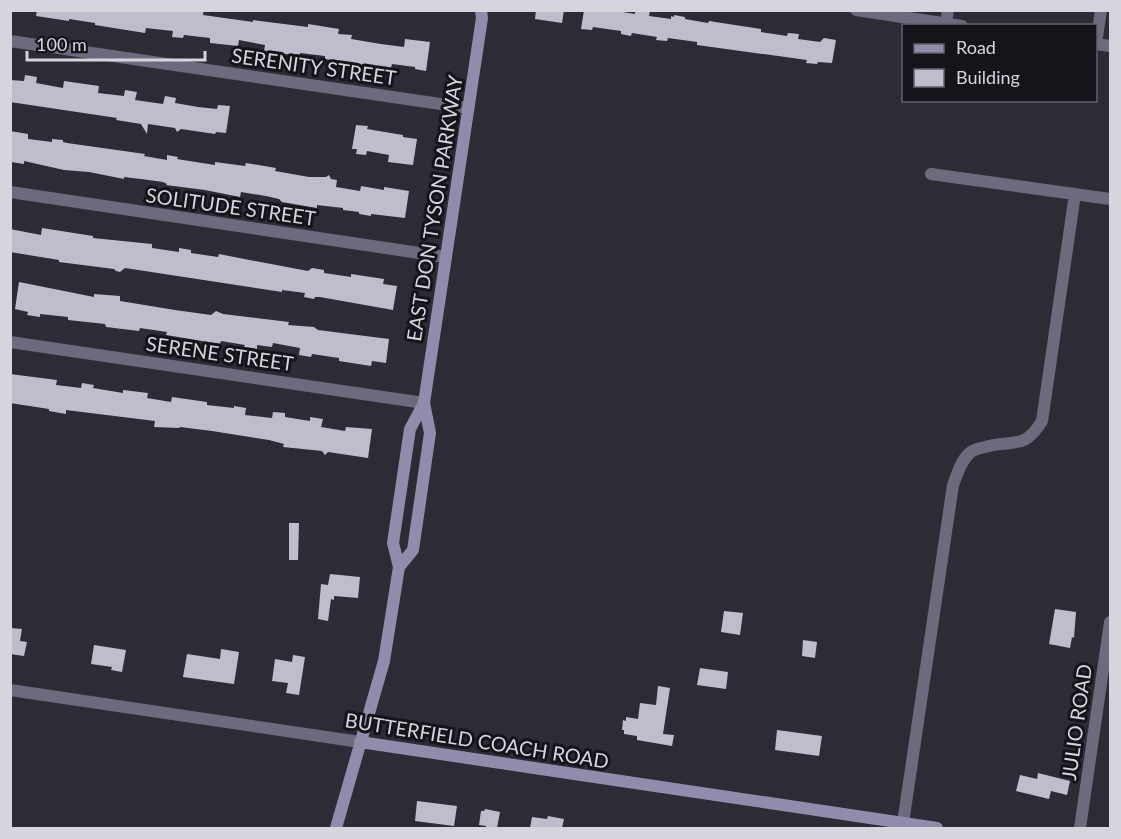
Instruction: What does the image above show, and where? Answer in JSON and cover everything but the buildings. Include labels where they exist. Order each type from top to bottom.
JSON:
[{"type":"main road","name":"EAST DON TYSON PARKWAY","points":[[399,567],[413,550],[430,433],[424,404],[483,13]]},
{"type":"main road","name":"EAST DON TYSON PARKWAY","points":[[336,828],[384,661],[399,567],[393,543],[410,429],[424,404]]},
{"type":"main road","name":"BUTTERFIELD COACH ROAD","points":[[360,742],[937,828]]},
{"type":"street","points":[[856,10],[947,17]]},
{"type":"street","points":[[1097,37],[1101,10]]},
{"type":"street","name":"SERENITY STREET","points":[[10,41],[468,108]]},
{"type":"street","points":[[931,174],[1110,199]]},
{"type":"street","name":"SOLITUDE STREET","points":[[10,192],[446,257]]},
{"type":"street","points":[[903,824],[953,485],[963,462],[971,451],[989,446],[1020,443],[1035,434],[1042,422],[1075,194]]},
{"type":"street","name":"SERENE STREET","points":[[10,342],[424,404]]},
{"type":"street","name":"JULIO ROAD","points":[[1080,828],[1110,622]]},
{"type":"street","name":"BUTTERFIELD COACH ROAD","points":[[10,690],[360,742]]}]
